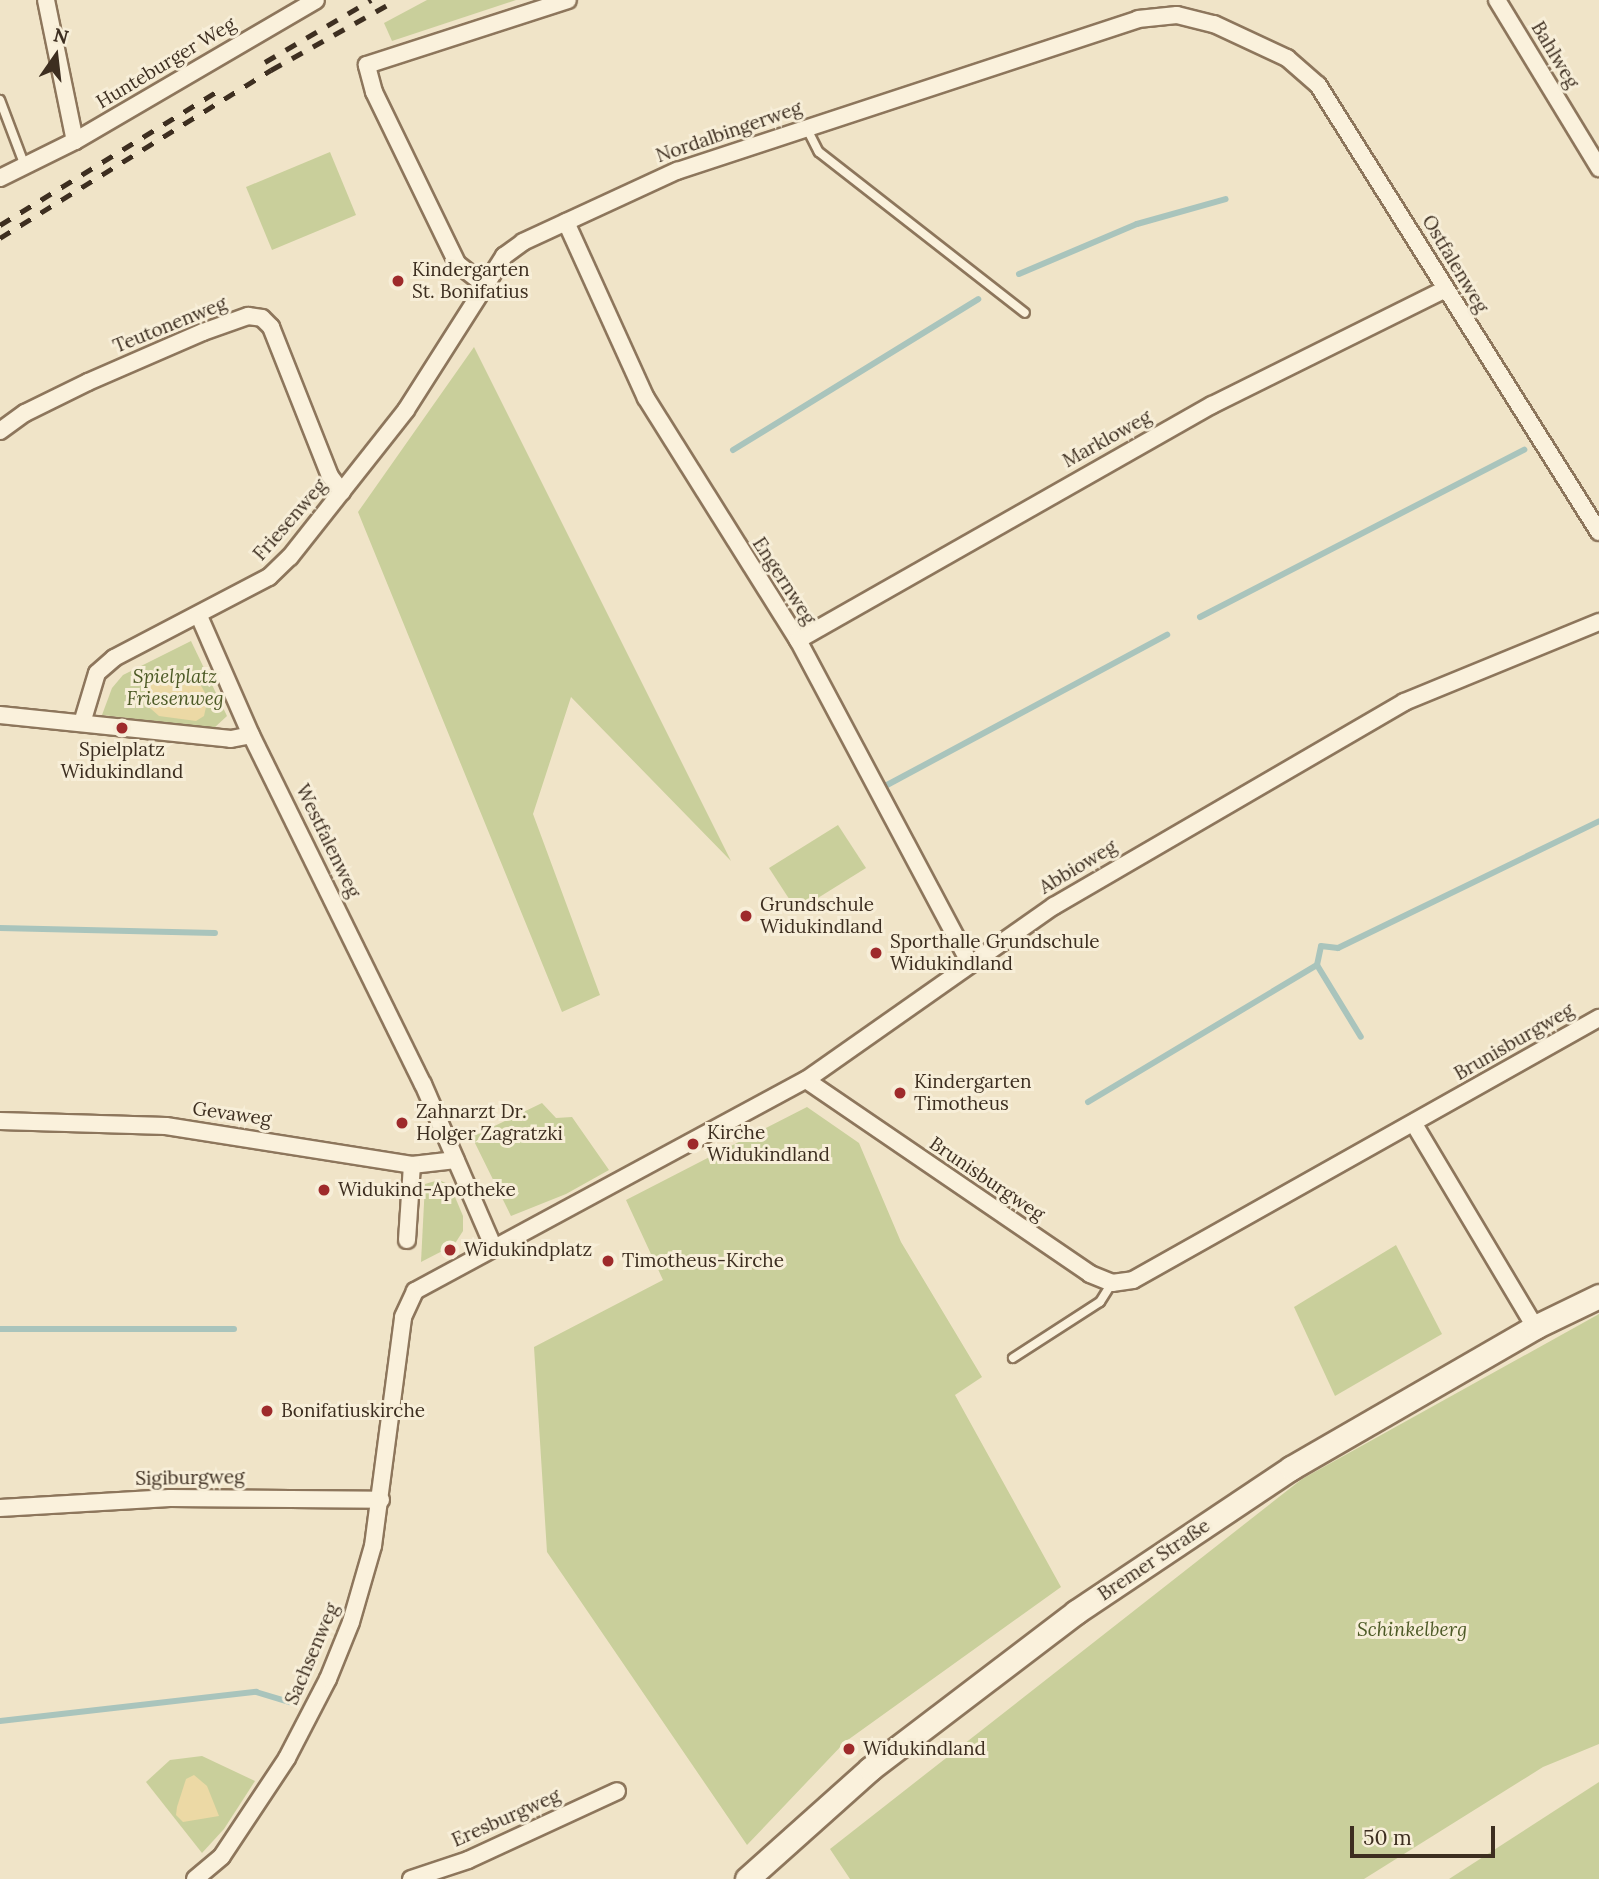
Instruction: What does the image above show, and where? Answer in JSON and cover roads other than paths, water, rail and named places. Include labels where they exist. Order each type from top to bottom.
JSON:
[{"type":"main road","name":"Bremer Straße","points":[[747,1879],[880,1761],[1076,1612],[1291,1468],[1535,1327],[1599,1296]]},
{"type":"street","name":"Hunteburger Weg","points":[[46,0],[75,141]]},
{"type":"street","name":"Hunteburger Weg","points":[[0,178],[26,168],[75,141],[316,0]]},
{"type":"street","points":[[486,286],[457,263],[374,92],[367,65],[568,0]]},
{"type":"street","name":"Bahlweg","points":[[1497,0],[1599,168]]},
{"type":"street","name":"Nordalbingerweg","points":[[486,286],[505,256],[523,242],[677,171],[1138,19],[1177,15],[1254,40]]},
{"type":"street","name":"Ostfalenweg","points":[[1254,40],[1287,58],[1318,85],[1444,290],[1599,532]]},
{"type":"street","name":"Engernweg","points":[[566,222],[646,397],[798,640],[969,962]]},
{"type":"street","name":"Friesenweg","points":[[82,723],[97,673],[114,658],[199,616],[269,577],[290,557],[406,410],[486,286]]},
{"type":"street","name":"Markloweg","points":[[798,640],[1212,405],[1444,290]]},
{"type":"street","name":"Teutonenweg","points":[[0,431],[77,387],[203,332],[248,316],[262,318],[271,327],[330,476],[342,492]]},
{"type":"street","name":"Westfalenweg","points":[[199,616],[251,735],[423,1084],[456,1160]]},
{"type":"street","name":"Abbioweg","points":[[493,1246],[603,1192],[806,1080],[969,962],[1093,883],[1404,702],[1599,622]]},
{"type":"street","points":[[0,715],[231,739],[251,735]]},
{"type":"street","name":"Brunisburgweg","points":[[806,1080],[1090,1274],[1112,1283],[1133,1280],[1599,1018]]},
{"type":"street","name":"Gevaweg","points":[[0,1121],[166,1126],[412,1165],[456,1160]]},
{"type":"street","points":[[1414,1124],[1535,1327]]},
{"type":"street","points":[[456,1160],[493,1246]]},
{"type":"street","points":[[407,1240],[412,1165]]},
{"type":"street","name":"Sachsenweg","points":[[195,1879],[222,1856],[242,1827],[287,1758],[328,1679],[358,1596],[381,1500],[394,1412],[403,1317],[415,1291],[493,1246]]},
{"type":"street","name":"Sigiburgweg","points":[[0,1508],[170,1498],[381,1500]]},
{"type":"street","name":"Eresburgweg","points":[[411,1879],[468,1860],[617,1791]]},
{"type":"lane","points":[[0,100],[26,168]]},
{"type":"lane","points":[[806,127],[819,152],[1025,313]]},
{"type":"lane","points":[[1013,1358],[1100,1302],[1112,1283]]},
{"type":"waterway","points":[[1019,274],[1137,224],[1226,199]]},
{"type":"waterway","points":[[733,450],[978,299]]},
{"type":"waterway","points":[[1200,617],[1524,450]]},
{"type":"waterway","points":[[887,785],[1167,635]]},
{"type":"waterway","points":[[1088,1102],[1317,965],[1321,946],[1338,948],[1599,821]]},
{"type":"waterway","points":[[0,928],[215,933]]},
{"type":"waterway","points":[[1317,965],[1361,1037]]},
{"type":"waterway","points":[[0,1329],[234,1329]]},
{"type":"waterway","points":[[0,1721],[256,1692],[296,1704]]},
{"type":"railway","points":[[265,62],[371,0]]},
{"type":"railway","points":[[0,238],[271,70],[396,0]]},
{"type":"railway","points":[[0,225],[223,88]]},
{"type":"place","name":"Kindergarten St. Bonifatius","points":[[398,281]]},
{"type":"place","name":"Spielplatz Widukindland","points":[[122,728]]},
{"type":"place","name":"Grundschule Widukindland","points":[[746,916]]},
{"type":"place","name":"Sporthalle Grundschule Widukindland","points":[[876,953]]},
{"type":"place","name":"Kindergarten Timotheus","points":[[900,1093]]},
{"type":"place","name":"Zahnarzt Dr. Holger Zagratzki","points":[[402,1123]]},
{"type":"place","name":"Kirche Widukindland","points":[[693,1144]]},
{"type":"place","name":"Widukind-Apotheke","points":[[324,1190]]},
{"type":"place","name":"Widukindplatz","points":[[450,1250]]},
{"type":"place","name":"Timotheus-Kirche","points":[[608,1261]]},
{"type":"place","name":"Bonifatiuskirche","points":[[267,1411]]},
{"type":"place","name":"Widukindland","points":[[849,1749]]},
{"type":"park label","name":"Spielplatz Friesenweg","points":[[175,688]]},
{"type":"park label","name":"Schinkelberg","points":[[1412,1630]]}]
